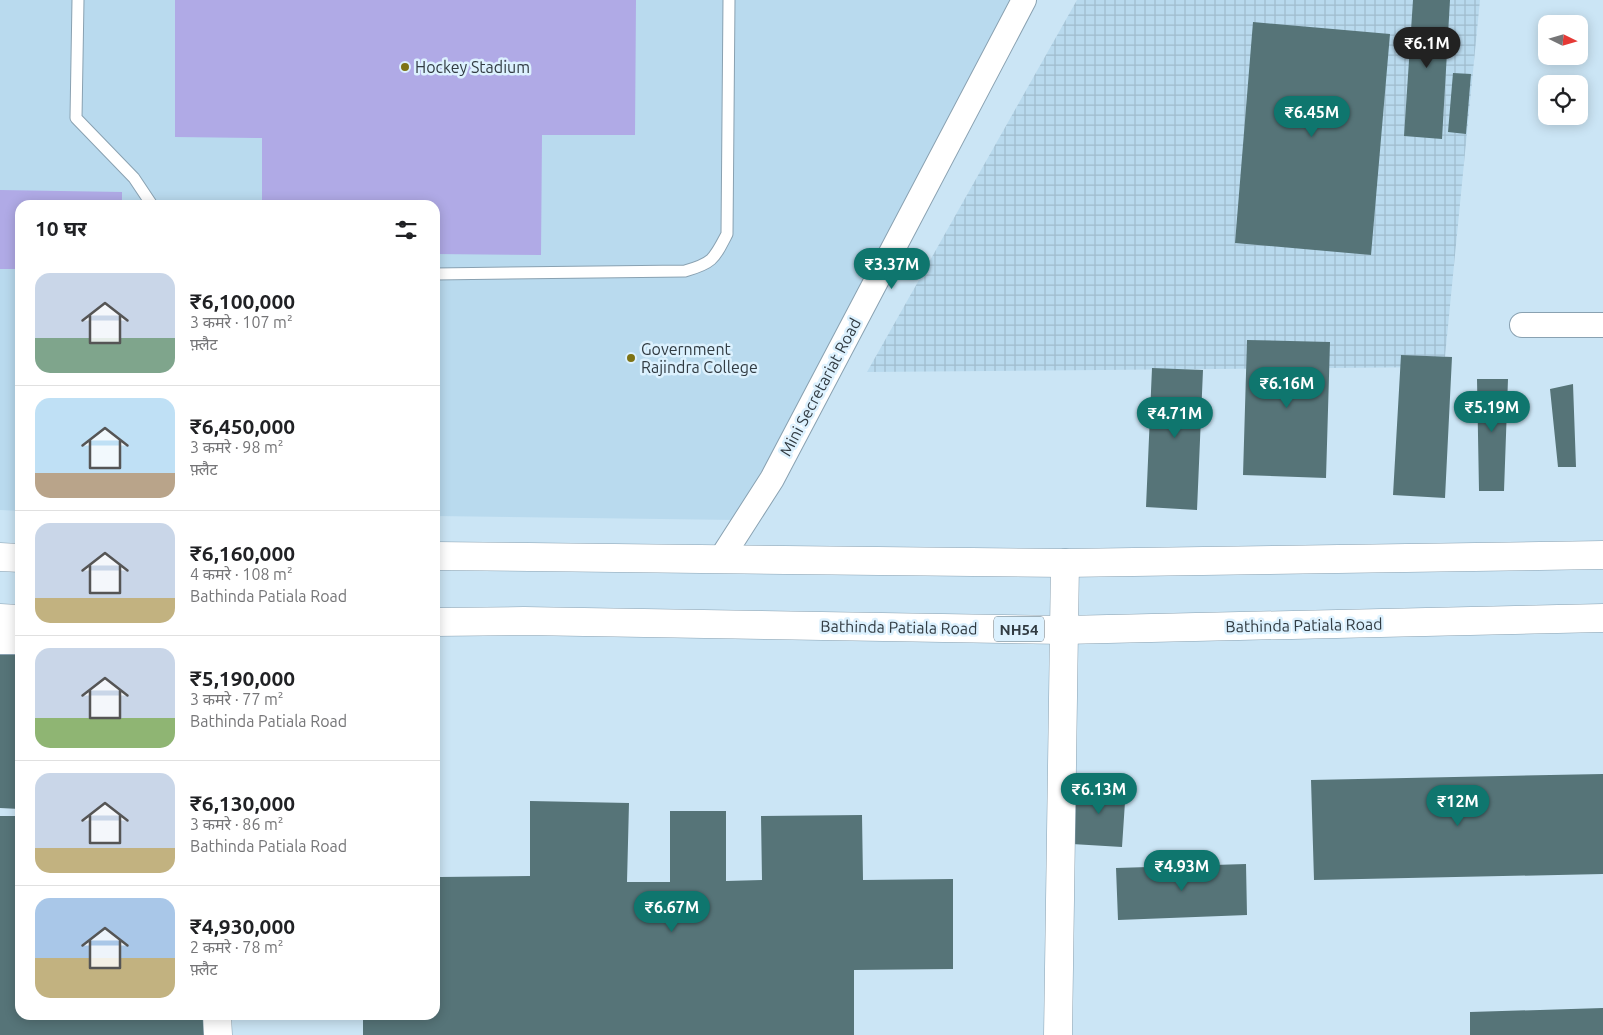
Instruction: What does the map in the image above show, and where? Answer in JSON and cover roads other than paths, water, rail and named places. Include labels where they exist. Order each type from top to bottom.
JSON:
[{"type":"main road","points":[[440,556],[1065,563],[1603,555]]},
{"type":"main road","points":[[0,558],[15,558]]},
{"type":"main road","points":[[1058,1035],[1065,563]]},
{"type":"main road","points":[[0,618],[15,619]]},
{"type":"main road","name":"Bathinda Patiala Road","points":[[440,622],[524,621],[1064,630],[1603,618]]},
{"type":"main road","points":[[217,1020],[218,1035]]},
{"type":"street","name":"Mini Secretariat Road","points":[[722,558],[772,479],[1024,0]]},
{"type":"street","points":[[1522,325],[1603,325]]},
{"type":"street","points":[[0,642],[15,642]]},
{"type":"lane","points":[[78,0],[76,118],[134,178],[149,200]]},
{"type":"lane","points":[[440,274],[685,271],[706,265],[718,252],[727,234],[729,0]]},
{"type":"place","name":"Hockey Stadium","points":[[405,67]]},
{"type":"place","name":"Government Rajindra College","points":[[631,358]]}]
